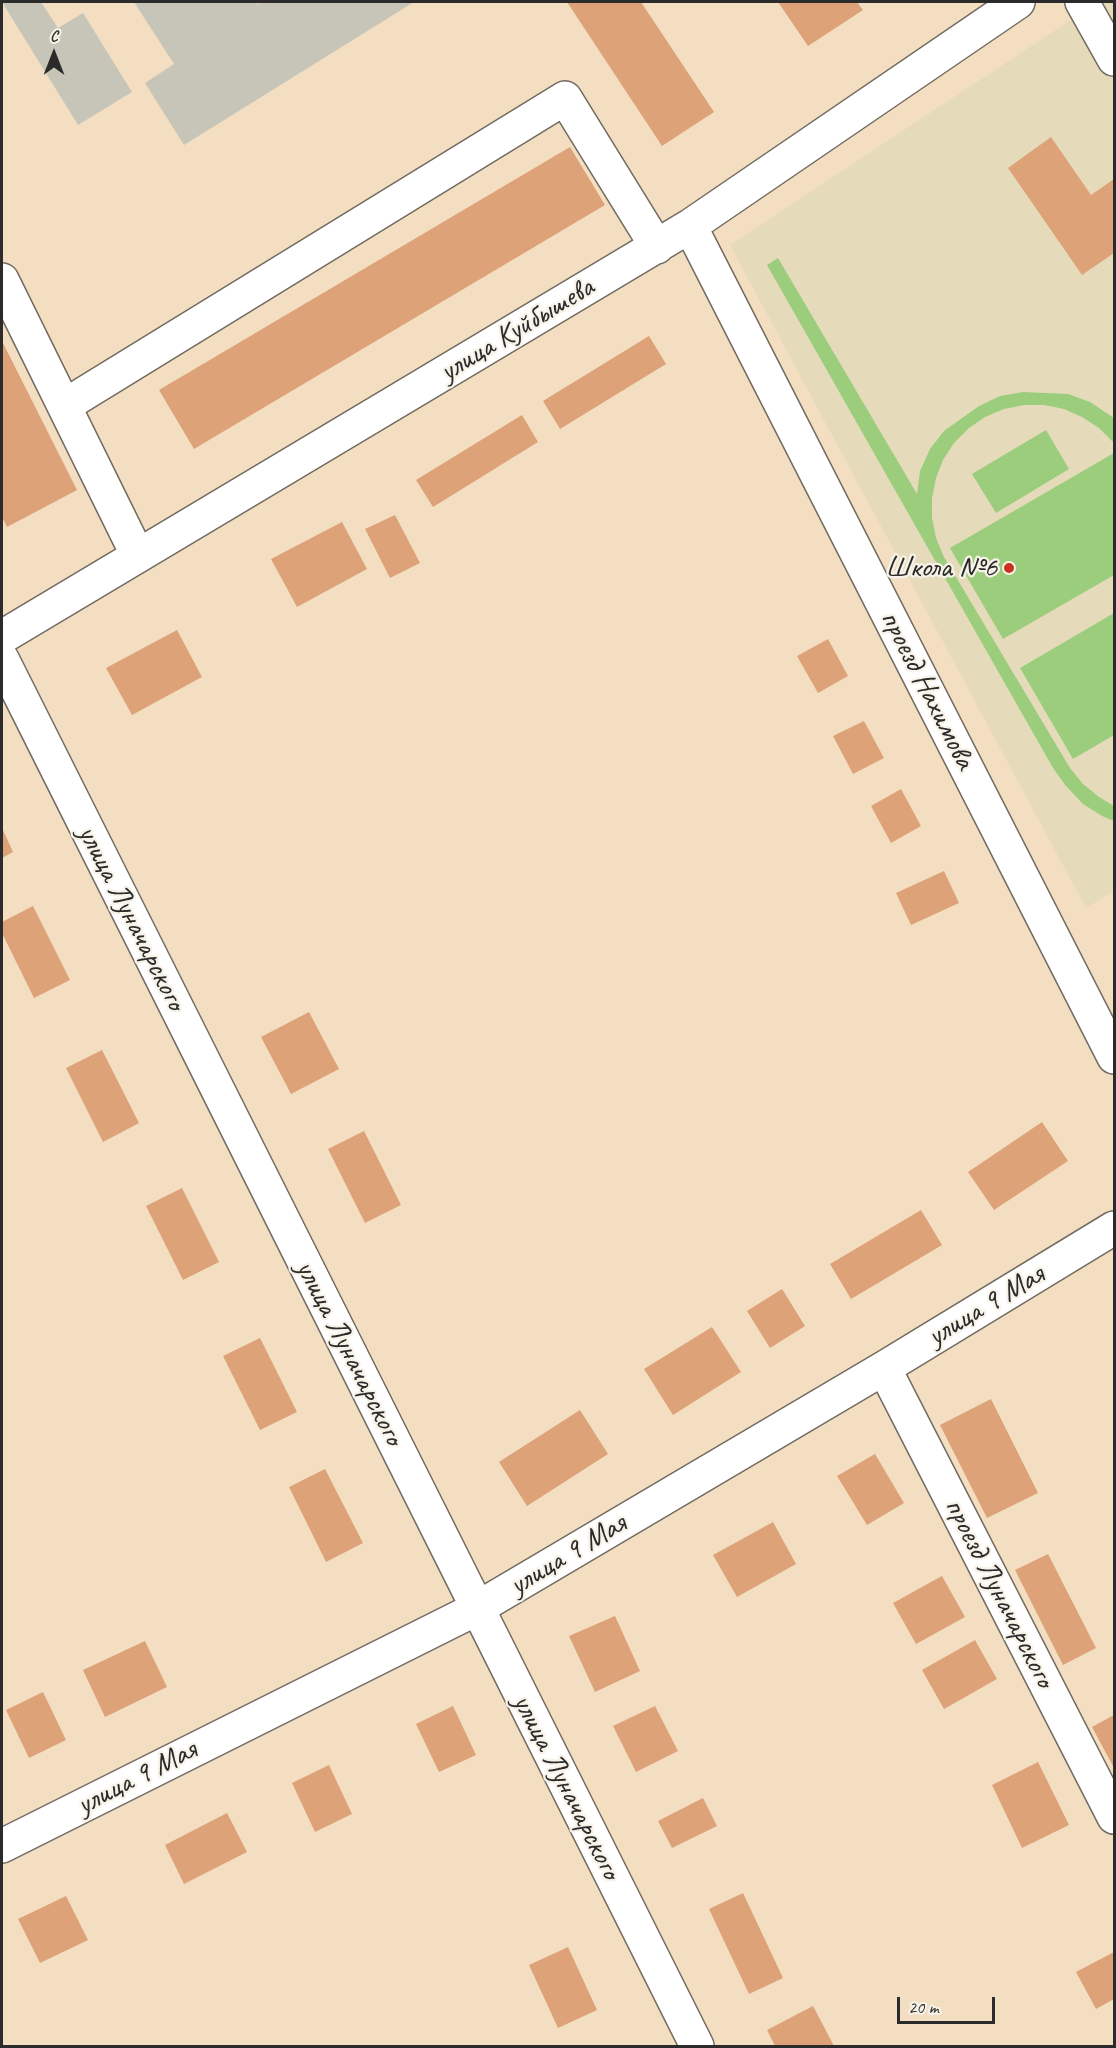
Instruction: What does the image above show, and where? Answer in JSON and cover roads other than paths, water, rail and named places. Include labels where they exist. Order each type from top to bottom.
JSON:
[{"type":"street","name":"улица Куйбышева","points":[[2,637],[657,247],[1018,2]]},
{"type":"street","points":[[1082,2],[1114,59]]},
{"type":"street","points":[[64,406],[565,98],[657,247]]},
{"type":"street","name":"проезд Нахимова","points":[[690,226],[1114,1057]]},
{"type":"street","points":[[2,280],[138,556]]},
{"type":"street","name":"улица Луначарского","points":[[2,659],[476,1609],[697,2046]]},
{"type":"street","name":"улица 9 Мая","points":[[2,1846],[476,1609],[884,1368],[1114,1228]]},
{"type":"street","name":"проезд Луначарского","points":[[884,1368],[1114,1817]]},
{"type":"place","name":"Школа №6","points":[[1009,568]]}]
